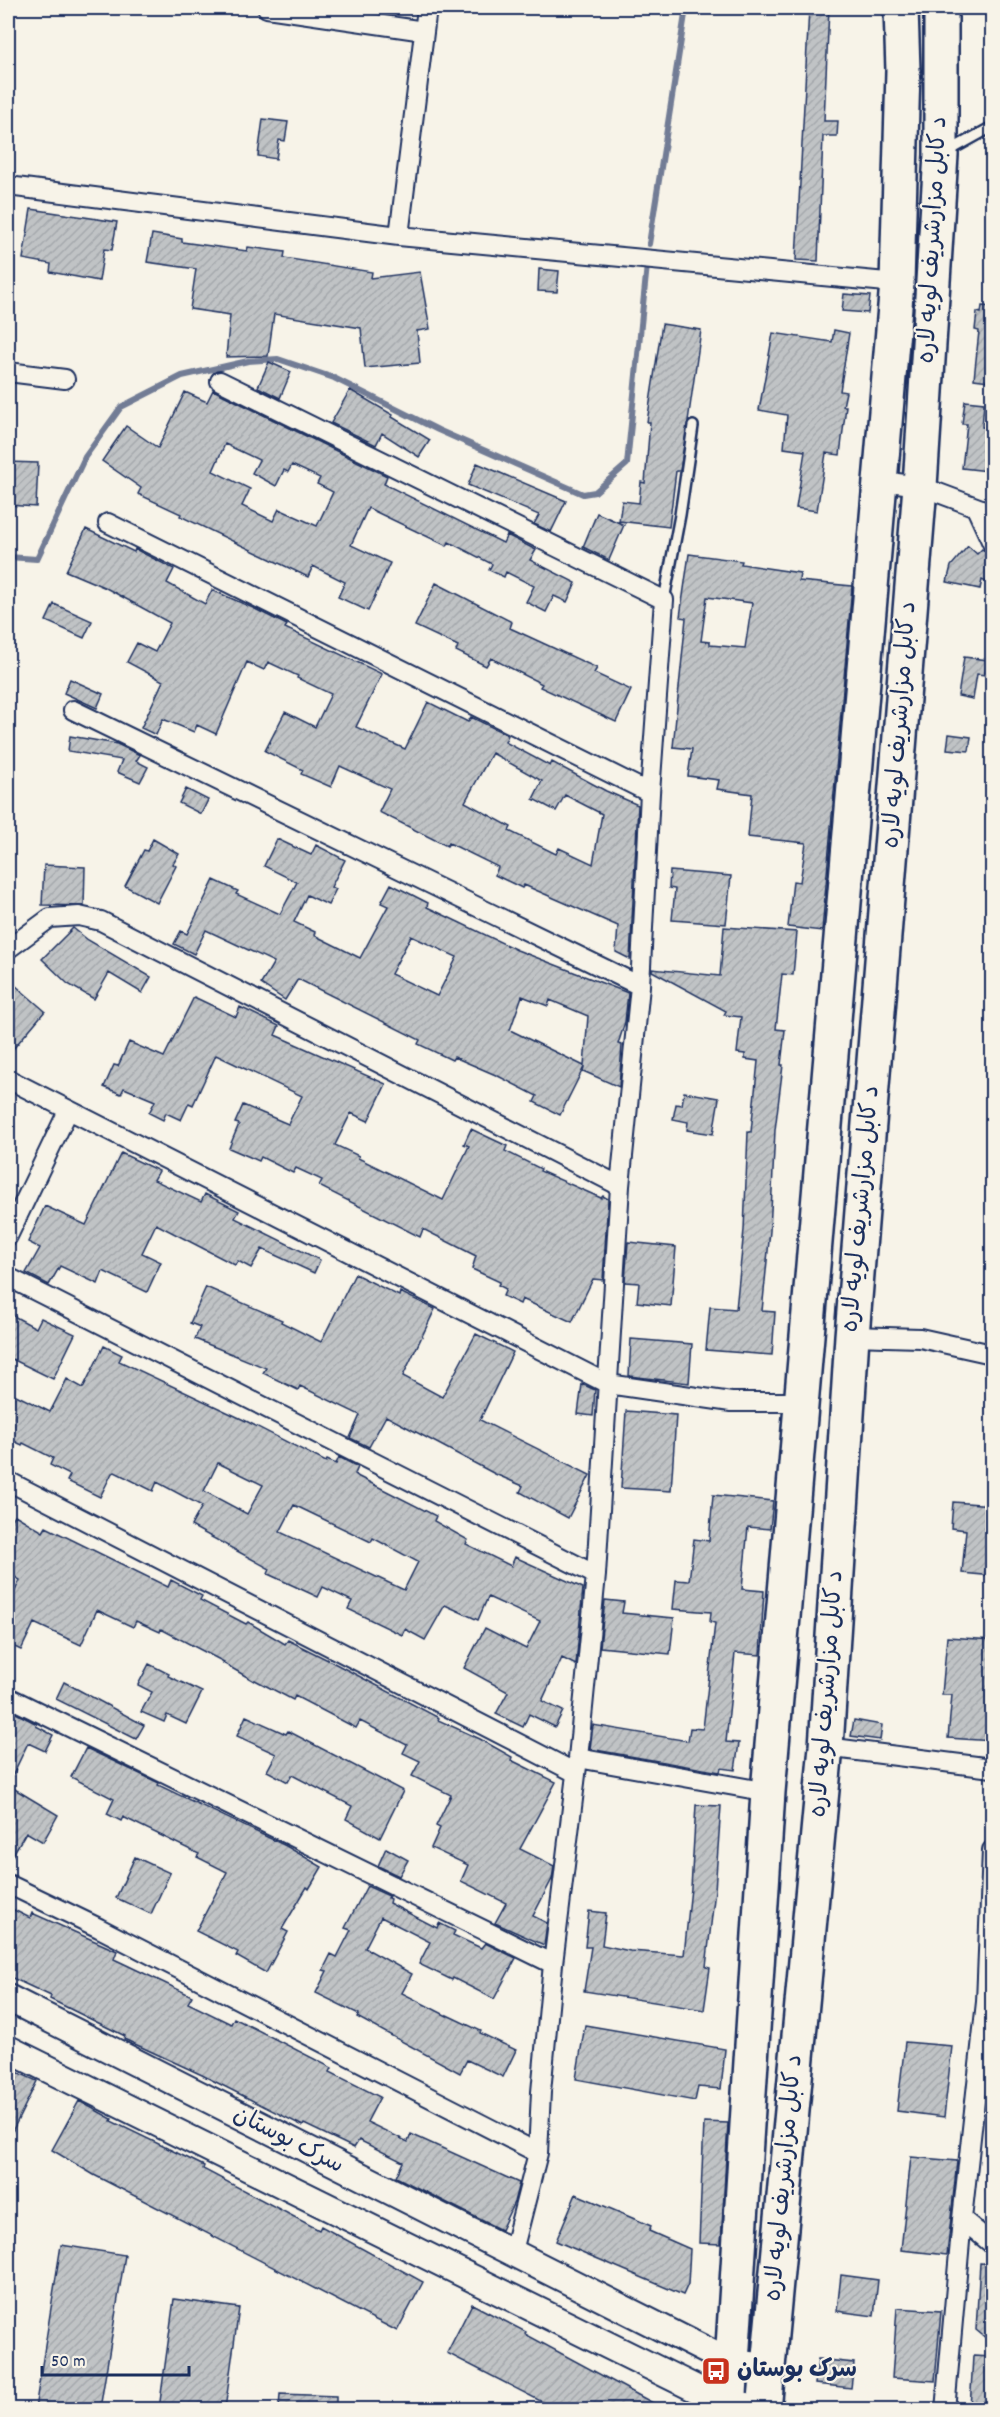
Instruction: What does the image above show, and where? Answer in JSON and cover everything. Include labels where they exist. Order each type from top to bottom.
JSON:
[{"type":"highway","name":"د کابل مزارشریف لویه لاره","points":[[729,2407],[768,1792],[882,481],[897,283],[903,71],[901,8]]},
{"type":"highway","name":"د کابل مزارشریف لویه لاره","points":[[764,2408],[826,1747],[852,1336],[920,486],[941,155],[941,8]]},
{"type":"highway","points":[[901,154],[941,155]]},
{"type":"street","points":[[267,8],[424,31]]},
{"type":"street","points":[[399,236],[428,8]]},
{"type":"street","points":[[8,186],[399,236],[897,283]]},
{"type":"street","points":[[8,372],[65,378]]},
{"type":"street","points":[[220,381],[664,600],[650,793],[640,986],[620,1186],[596,1575],[577,1766],[553,1964],[541,2092],[538,2153],[512,2255]]},
{"type":"street","points":[[882,481],[920,486],[984,510],[993,543]]},
{"type":"street","points":[[108,523],[650,793]]},
{"type":"street","points":[[73,710],[640,986]]},
{"type":"street","points":[[8,949],[50,918],[79,916],[100,921],[620,1186]]},
{"type":"street","points":[[8,1079],[608,1384],[731,1402],[802,1402]]},
{"type":"street","points":[[8,1236],[68,1111]]},
{"type":"street","points":[[8,1278],[596,1575]]},
{"type":"street","points":[[852,1336],[920,1338],[993,1354]]},
{"type":"street","points":[[8,1481],[577,1766],[768,1792]]},
{"type":"street","points":[[8,1697],[553,1964]]},
{"type":"street","points":[[826,1747],[993,1768]]},
{"type":"street","points":[[945,2409],[962,2219],[989,2005],[993,1850]]},
{"type":"street","points":[[8,1884],[99,1928],[538,2153]]},
{"type":"street","name":"سرک بوستان","points":[[8,1998],[512,2255],[730,2363],[767,2367]]},
{"type":"street","name":"سرک بوستان","points":[[8,2049],[729,2407],[764,2408]]},
{"type":"street","points":[[962,2219],[993,2244]]},
{"type":"lane","points":[[941,155],[993,127]]},
{"type":"lane","points":[[664,600],[680,515],[693,426]]},
{"type":"building","points":[[809,8],[829,8],[824,121],[838,121],[837,136],[823,136],[818,261],[796,260]]},
{"type":"building","points":[[263,119],[288,122],[285,141],[279,140],[276,159],[258,156]]},
{"type":"building","points":[[31,209],[117,222],[112,250],[104,249],[99,281],[50,272],[51,264],[23,259]]},
{"type":"building","points":[[152,234],[182,239],[182,242],[247,251],[248,247],[285,252],[284,258],[372,272],[371,278],[420,272],[430,329],[417,331],[420,363],[365,368],[361,328],[274,314],[268,356],[226,357],[230,315],[190,309],[196,269],[147,262]]},
{"type":"building","points":[[539,269],[559,271],[557,292],[538,291]]},
{"type":"building","points":[[844,294],[870,296],[868,313],[842,311]]},
{"type":"building","points":[[982,306],[993,307],[993,370],[990,370],[989,381],[974,379],[979,331],[975,330],[977,312],[981,313]]},
{"type":"building","points":[[662,324],[701,330],[680,471],[676,471],[669,527],[619,521],[622,501],[639,503],[641,482],[645,483],[650,422],[647,422]]},
{"type":"building","points":[[834,330],[849,333],[840,391],[846,392],[843,406],[846,406],[840,455],[826,453],[817,511],[796,508],[805,451],[784,448],[787,415],[759,410],[773,333],[832,342]]},
{"type":"building","points":[[269,362],[291,372],[280,398],[258,387]]},
{"type":"building","points":[[213,390],[387,476],[384,484],[503,543],[507,535],[536,550],[530,560],[576,583],[567,602],[554,596],[546,612],[526,602],[534,586],[506,572],[504,577],[489,570],[492,564],[449,542],[447,546],[368,508],[351,545],[390,563],[368,611],[338,597],[345,582],[313,566],[308,577],[180,516],[181,514],[138,494],[141,488],[102,461],[126,426],[158,448],[185,392],[207,402]],"holes":[[[225,444],[259,460],[252,473],[276,486],[284,470],[288,472],[292,465],[320,478],[317,484],[333,492],[317,526],[279,509],[273,521],[242,506],[250,489],[213,471]]]},
{"type":"building","points":[[350,390],[430,440],[419,457],[382,433],[376,445],[331,423]]},
{"type":"building","points":[[965,401],[984,403],[982,427],[992,428],[988,471],[962,468],[967,424],[962,424]]},
{"type":"building","points":[[8,462],[38,463],[36,507],[8,505]]},
{"type":"building","points":[[477,463],[566,501],[551,532],[534,524],[539,515],[468,485]]},
{"type":"building","points":[[597,513],[624,525],[609,560],[583,547]]},
{"type":"building","points":[[86,529],[134,552],[135,549],[174,569],[167,583],[205,604],[212,590],[253,608],[287,625],[285,628],[382,674],[356,727],[405,749],[428,702],[468,722],[471,717],[508,735],[505,742],[550,766],[552,762],[638,805],[630,959],[616,952],[618,926],[524,885],[522,888],[495,875],[498,867],[449,843],[447,846],[379,812],[390,789],[340,766],[331,787],[301,774],[303,770],[265,751],[285,712],[315,727],[331,694],[297,678],[298,676],[268,662],[264,670],[247,662],[216,734],[197,725],[194,732],[163,719],[156,735],[141,728],[163,681],[127,662],[137,643],[155,652],[170,623],[106,588],[66,571]],"holes":[[[492,753],[542,781],[533,799],[556,811],[565,795],[602,814],[593,864],[559,848],[556,854],[509,831],[511,827],[465,802]]]},
{"type":"building","points":[[968,546],[977,554],[982,549],[993,558],[993,585],[982,580],[980,589],[947,582],[951,566]]},
{"type":"building","points":[[689,554],[742,561],[741,564],[800,573],[799,581],[852,586],[822,931],[788,927],[793,881],[800,882],[806,843],[748,837],[752,794],[717,789],[719,780],[688,776],[692,749],[673,747],[686,618],[680,617]],"holes":[[[707,597],[752,603],[745,648],[710,645],[710,642],[701,641]]]},
{"type":"building","points":[[436,583],[512,622],[510,628],[597,668],[594,673],[631,690],[616,722],[540,687],[542,684],[491,658],[486,666],[456,651],[458,646],[415,626]]},
{"type":"building","points":[[54,604],[92,621],[84,638],[46,621]]},
{"type":"building","points":[[964,657],[988,660],[985,675],[977,674],[973,699],[958,696]]},
{"type":"building","points":[[70,679],[103,694],[97,708],[64,693]]},
{"type":"building","points":[[949,734],[971,737],[969,751],[947,749]]},
{"type":"building","points":[[70,736],[117,744],[140,755],[136,761],[148,767],[140,782],[117,772],[122,760],[68,751]]},
{"type":"building","points":[[186,789],[208,800],[201,814],[179,803]]},
{"type":"building","points":[[153,839],[179,854],[173,864],[176,866],[157,903],[125,886],[144,850],[147,851]]},
{"type":"building","points":[[277,839],[311,855],[316,845],[345,860],[331,887],[336,889],[328,905],[307,895],[294,922],[315,932],[314,935],[360,958],[388,906],[381,903],[391,884],[428,903],[427,907],[517,950],[628,993],[625,1022],[618,1044],[622,1045],[619,1087],[583,1071],[584,1067],[560,1115],[534,1102],[537,1096],[498,1076],[454,1057],[452,1060],[418,1044],[420,1040],[298,979],[285,1000],[261,984],[274,962],[206,930],[194,954],[174,944],[181,931],[187,934],[214,880],[238,891],[236,894],[280,914],[297,882],[264,866]],"holes":[[[411,936],[457,957],[437,996],[391,974]],[[522,996],[548,1006],[550,1000],[588,1016],[584,1066],[510,1030]]]},
{"type":"building","points":[[44,865],[85,867],[84,906],[42,905]]},
{"type":"building","points":[[670,871],[731,876],[726,924],[672,920],[675,889],[669,888]]},
{"type":"building","points":[[724,927],[797,932],[793,975],[782,974],[776,1029],[785,1030],[775,1130],[770,1231],[762,1311],[775,1312],[772,1355],[706,1350],[710,1307],[736,1309],[744,1230],[748,1132],[751,1132],[758,1061],[745,1059],[745,1054],[737,1053],[741,1017],[724,1015],[726,1011],[652,971],[652,969],[720,976]]},
{"type":"building","points":[[73,928],[88,940],[151,977],[142,993],[109,973],[94,999],[68,984],[42,959]]},
{"type":"building","points":[[8,979],[45,1011],[8,1055]]},
{"type":"building","points":[[194,997],[236,1017],[240,1007],[279,1026],[275,1035],[386,1084],[368,1121],[351,1113],[335,1145],[443,1200],[469,1146],[464,1144],[471,1129],[507,1146],[505,1151],[541,1169],[540,1171],[608,1199],[603,1280],[593,1279],[572,1322],[522,1299],[520,1304],[503,1296],[506,1289],[498,1285],[500,1282],[472,1269],[476,1256],[423,1229],[420,1237],[319,1186],[322,1180],[296,1168],[293,1173],[261,1157],[259,1161],[229,1148],[239,1124],[235,1123],[243,1105],[288,1124],[302,1096],[216,1055],[193,1105],[189,1103],[181,1120],[166,1113],[163,1120],[149,1113],[155,1101],[124,1088],[121,1094],[104,1087],[114,1065],[118,1066],[129,1042],[164,1057]]},
{"type":"building","points":[[684,1092],[719,1098],[713,1134],[687,1130],[688,1122],[673,1119],[676,1104],[682,1105]]},
{"type":"building","points":[[121,1153],[159,1171],[154,1180],[201,1202],[205,1194],[239,1211],[235,1218],[320,1260],[314,1273],[262,1249],[251,1268],[238,1261],[235,1265],[156,1224],[142,1253],[161,1262],[147,1292],[103,1271],[98,1284],[60,1266],[49,1285],[26,1273],[40,1248],[28,1242],[45,1206],[86,1225]]},
{"type":"building","points":[[628,1242],[676,1247],[671,1306],[637,1302],[639,1283],[625,1282]]},
{"type":"building","points":[[355,1274],[399,1296],[400,1292],[435,1309],[403,1376],[442,1397],[476,1334],[513,1352],[480,1420],[590,1475],[568,1518],[520,1492],[523,1486],[495,1474],[386,1416],[369,1447],[350,1438],[360,1415],[300,1386],[298,1390],[263,1373],[266,1368],[195,1339],[200,1327],[190,1323],[206,1287],[282,1320],[281,1322],[321,1342]]},
{"type":"building","points":[[8,1313],[36,1328],[41,1318],[75,1334],[53,1379],[8,1357]]},
{"type":"building","points":[[631,1339],[692,1344],[689,1383],[629,1376]]},
{"type":"building","points":[[104,1346],[122,1355],[119,1361],[326,1462],[327,1460],[336,1464],[339,1457],[358,1467],[355,1474],[359,1477],[436,1516],[434,1521],[468,1540],[466,1544],[511,1566],[515,1557],[583,1588],[576,1665],[562,1658],[542,1701],[563,1711],[555,1727],[529,1714],[523,1727],[496,1714],[508,1692],[464,1668],[485,1628],[526,1649],[540,1621],[488,1597],[478,1620],[445,1605],[425,1640],[405,1629],[402,1635],[348,1609],[352,1601],[323,1587],[318,1597],[268,1574],[270,1569],[191,1526],[202,1506],[157,1482],[153,1491],[115,1472],[112,1473],[100,1497],[67,1481],[70,1475],[50,1465],[53,1458],[8,1438],[8,1391],[50,1412],[67,1379],[83,1388]],"holes":[[[218,1463],[263,1485],[247,1514],[204,1491]],[[294,1505],[371,1542],[373,1538],[418,1562],[404,1590],[280,1532]]]},
{"type":"building","points":[[582,1384],[595,1390],[593,1416],[578,1414]]},
{"type":"building","points":[[626,1411],[676,1415],[671,1491],[621,1488]]},
{"type":"building","points":[[713,1495],[773,1501],[770,1529],[748,1527],[742,1589],[764,1591],[760,1655],[735,1653],[726,1742],[739,1743],[735,1770],[721,1768],[720,1772],[590,1749],[593,1725],[688,1741],[690,1728],[703,1729],[715,1623],[710,1622],[711,1612],[673,1609],[676,1580],[689,1581],[694,1539],[709,1541]]},
{"type":"building","points":[[953,1502],[993,1505],[993,1576],[962,1573],[966,1530],[951,1528]]},
{"type":"building","points":[[15,1515],[43,1532],[46,1527],[168,1587],[171,1580],[202,1596],[200,1600],[246,1624],[248,1622],[285,1644],[288,1640],[332,1662],[439,1718],[438,1720],[480,1739],[512,1757],[511,1760],[556,1782],[520,1849],[554,1866],[552,1879],[533,1916],[547,1923],[544,1945],[495,1923],[506,1903],[461,1881],[468,1865],[431,1848],[440,1828],[436,1826],[451,1795],[412,1776],[420,1761],[403,1753],[407,1745],[360,1721],[356,1728],[295,1696],[293,1700],[161,1629],[160,1632],[136,1621],[133,1627],[97,1610],[81,1645],[34,1623],[21,1650],[8,1644],[8,1606],[20,1580],[8,1573],[8,1527]]},
{"type":"building","points":[[605,1600],[624,1602],[622,1613],[674,1618],[670,1654],[600,1647]]},
{"type":"building","points":[[947,1637],[993,1640],[993,1741],[948,1738],[952,1695],[942,1695]]},
{"type":"building","points":[[149,1664],[202,1692],[186,1724],[167,1715],[164,1722],[141,1712],[152,1692],[138,1685]]},
{"type":"building","points":[[64,1682],[144,1725],[136,1739],[56,1699]]},
{"type":"building","points":[[8,1709],[53,1735],[45,1751],[28,1743],[8,1785]]},
{"type":"building","points":[[246,1716],[286,1734],[288,1731],[403,1791],[380,1838],[346,1819],[352,1806],[292,1775],[288,1782],[267,1771],[276,1754],[237,1736]]},
{"type":"building","points":[[854,1720],[882,1725],[880,1740],[851,1736]]},
{"type":"building","points":[[86,1748],[286,1846],[322,1867],[282,1929],[288,1932],[266,1973],[236,1956],[238,1952],[196,1931],[227,1872],[197,1857],[199,1854],[123,1817],[121,1821],[107,1814],[114,1799],[71,1777]]},
{"type":"building","points":[[8,1785],[58,1815],[43,1842],[26,1832],[8,1863]]},
{"type":"building","points":[[696,1805],[721,1806],[715,1890],[706,1967],[710,1968],[704,2010],[584,1991],[591,1947],[585,1947],[589,1911],[606,1913],[602,1945],[630,1951],[684,1955]]},
{"type":"building","points":[[386,1848],[408,1860],[399,1876],[378,1866]]},
{"type":"building","points":[[135,1857],[170,1873],[151,1914],[116,1898]]},
{"type":"building","points":[[367,1886],[389,1896],[389,1903],[437,1928],[439,1923],[455,1931],[453,1935],[481,1948],[485,1943],[516,1958],[494,1999],[419,1964],[430,1942],[381,1917],[365,1948],[412,1974],[402,1993],[516,2050],[503,2077],[467,2060],[460,2073],[357,2017],[359,2014],[316,1993],[327,1971],[323,1970],[331,1954],[337,1957],[351,1930],[345,1928]]},
{"type":"building","points":[[8,1907],[30,1918],[32,1913],[117,1951],[114,1959],[192,1996],[188,2003],[231,2024],[234,2018],[332,2068],[330,2072],[380,2097],[367,2122],[408,2142],[411,2134],[519,2183],[514,2202],[501,2230],[396,2177],[403,2162],[359,2140],[354,2148],[304,2124],[303,2126],[124,2039],[125,2036],[50,1999],[51,1996],[8,1976]]},
{"type":"building","points":[[585,2025],[725,2049],[721,2089],[698,2087],[695,2101],[576,2079]]},
{"type":"building","points":[[905,2042],[952,2046],[944,2117],[897,2111]]},
{"type":"building","points":[[8,2068],[37,2081],[8,2140]]},
{"type":"building","points":[[79,2101],[112,2119],[111,2121],[204,2166],[203,2169],[319,2230],[321,2226],[423,2282],[397,2331],[94,2175],[52,2150]]},
{"type":"building","points":[[704,2122],[728,2123],[721,2244],[699,2243]]},
{"type":"building","points":[[911,2157],[957,2161],[947,2255],[901,2250]]},
{"type":"building","points":[[576,2194],[651,2226],[649,2231],[690,2249],[688,2284],[683,2295],[556,2241]]},
{"type":"building","points":[[61,2245],[125,2255],[100,2409],[35,2409]]},
{"type":"building","points":[[980,2263],[993,2264],[993,2344],[976,2330]]},
{"type":"building","points":[[841,2275],[878,2280],[874,2316],[837,2311]]},
{"type":"building","points":[[174,2299],[239,2308],[225,2409],[159,2409]]},
{"type":"building","points":[[472,2304],[664,2409],[556,2409],[447,2353]]},
{"type":"building","points":[[897,2308],[941,2311],[935,2381],[892,2378]]},
{"type":"building","points":[[973,2356],[993,2357],[993,2409],[970,2409]]},
{"type":"building","points":[[818,2359],[854,2363],[851,2388],[815,2384]]},
{"type":"building","points":[[280,2394],[336,2396],[336,2409],[279,2409]]},
{"type":"waterway","points":[[649,244],[686,8]]},
{"type":"waterway","points":[[8,557],[37,559],[85,457],[121,407],[182,376],[248,361],[278,359],[334,378],[438,430],[583,494],[595,492],[627,464],[647,265]]},
{"type":"place","name":"سرک بوستان","points":[[716,2371]]}]
